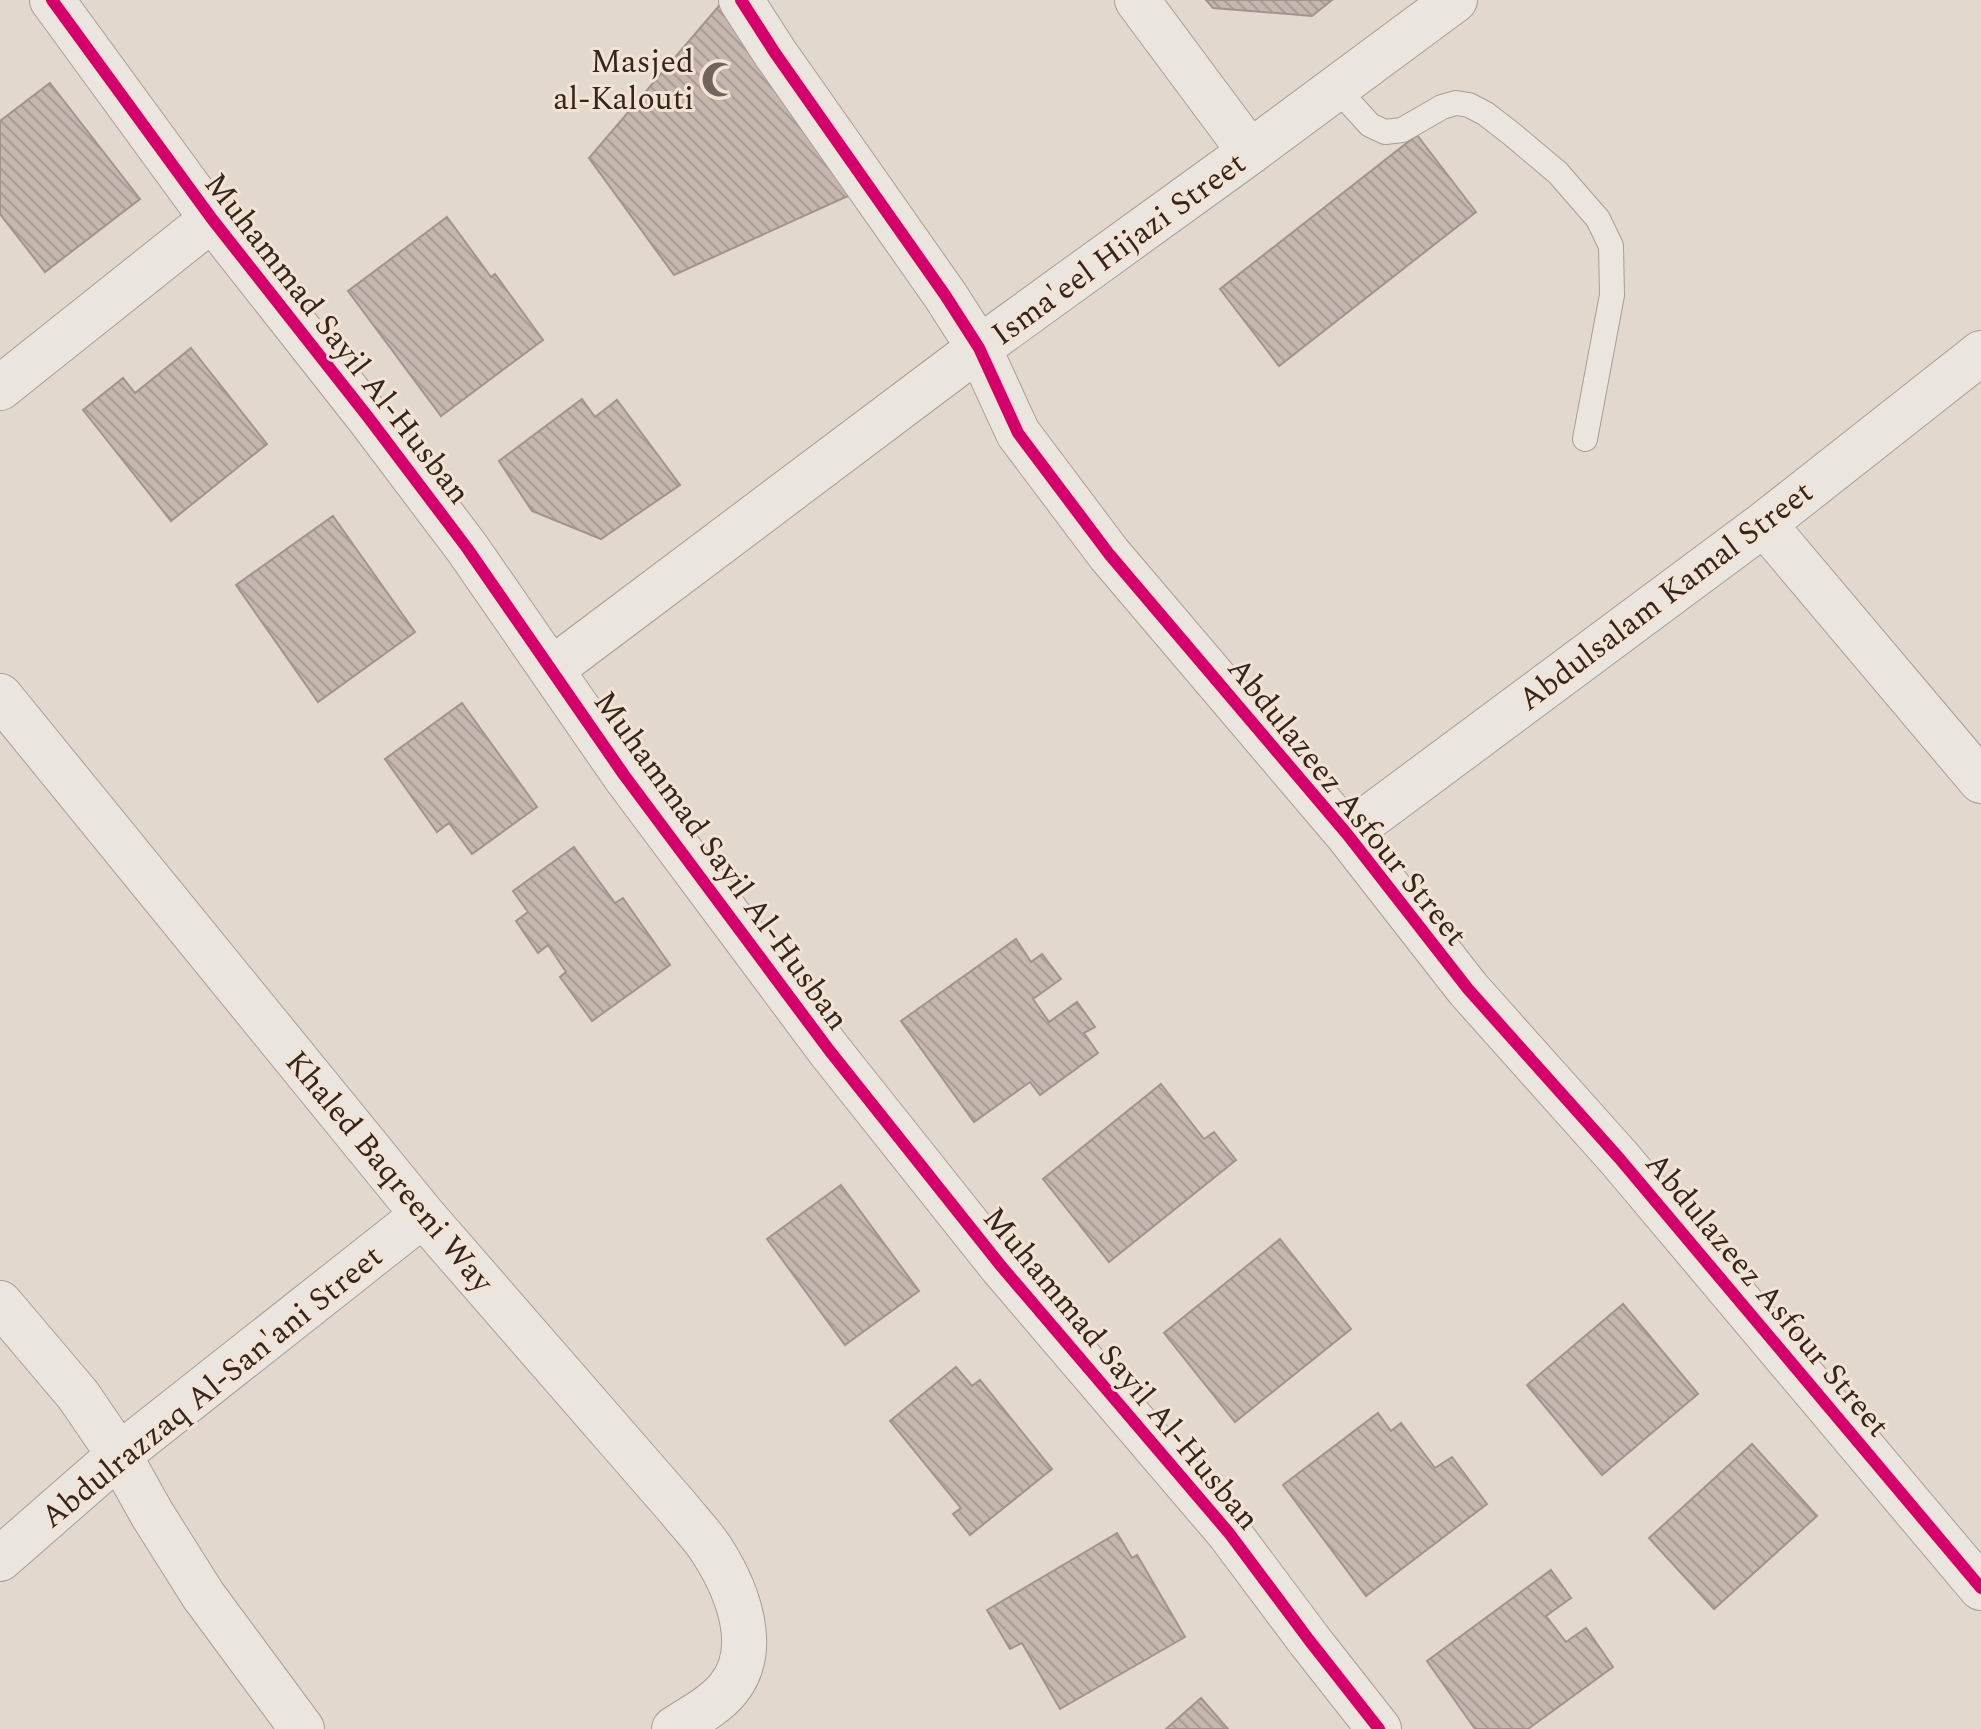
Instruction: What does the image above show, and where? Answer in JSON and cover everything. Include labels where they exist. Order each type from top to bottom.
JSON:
[{"type":"street","name":"Muhammad Sayil Al-Husban","points":[[52,0],[212,219],[467,548],[624,775],[829,1050],[1001,1266],[1229,1533],[1379,1729]]},
{"type":"street","name":"Abdulazeez Asfour Street","points":[[741,0],[979,348],[1018,433],[1109,554],[1347,834],[1468,989],[1619,1158],[1981,1588]]},
{"type":"street","points":[[1137,0],[1250,152]]},
{"type":"street","name":"Isma'eel Hijazi Street","points":[[552,669],[979,348],[1455,0]]},
{"type":"street","points":[[0,388],[212,219]]},
{"type":"street","name":"Abdulsalam Kamal Street","points":[[1347,834],[1764,524],[1981,353]]},
{"type":"street","points":[[1764,524],[1981,781]]},
{"type":"street","name":"Khaled Baqreeni Way","points":[[0,696],[423,1215],[713,1552],[737,1600],[744,1628],[743,1661],[730,1687],[719,1698],[674,1729]]},
{"type":"street","name":"Abdulrazzaq Al-San'ani Street","points":[[0,1559],[119,1455],[423,1215]]},
{"type":"street","points":[[0,1303],[78,1395],[119,1455],[203,1595],[302,1729]]},
{"type":"lane","points":[[1336,88],[1370,125],[1385,132],[1402,130],[1442,107],[1456,103],[1469,105],[1486,114],[1558,173],[1598,219],[1611,246],[1612,295],[1585,439]]},
{"type":"building","name":"Masjed al-Kalouti","points":[[724,0],[861,190],[674,275],[589,158]]},
{"type":"building","points":[[1206,0],[1332,0],[1312,16],[1213,8]]},
{"type":"building","points":[[50,83],[140,199],[45,272],[0,214],[0,121]]},
{"type":"building","points":[[1417,135],[1476,212],[1279,366],[1220,289]]},
{"type":"building","points":[[447,217],[491,277],[495,274],[543,340],[441,416],[348,291]]},
{"type":"building","points":[[191,348],[267,444],[171,521],[83,410],[123,378],[135,393]]},
{"type":"building","points":[[582,399],[595,417],[617,400],[680,485],[601,539],[532,511],[499,461]]},
{"type":"building","points":[[333,516],[415,632],[318,702],[236,585]]},
{"type":"building","points":[[462,703],[537,807],[472,854],[449,823],[437,832],[385,759]]},
{"type":"building","points":[[574,847],[615,903],[623,898],[670,965],[592,1021],[560,977],[566,972],[548,945],[538,953],[516,921],[528,912],[513,891]]},
{"type":"building","points":[[1016,939],[1031,962],[1042,954],[1061,979],[1033,999],[1049,1022],[1077,1002],[1095,1027],[1084,1033],[1098,1053],[1040,1095],[1030,1082],[974,1122],[901,1021]]},
{"type":"building","points":[[1161,1084],[1204,1139],[1214,1132],[1236,1160],[1109,1262],[1043,1179]]},
{"type":"building","points":[[841,1185],[919,1291],[845,1345],[767,1239]]},
{"type":"building","points":[[1280,1239],[1351,1329],[1235,1422],[1164,1333]]},
{"type":"building","points":[[1623,1304],[1698,1394],[1602,1475],[1527,1385]]},
{"type":"building","points":[[956,1367],[972,1386],[980,1380],[1052,1469],[970,1535],[953,1514],[961,1508],[890,1421]]},
{"type":"building","points":[[1378,1413],[1391,1431],[1401,1423],[1435,1468],[1452,1457],[1487,1504],[1366,1596],[1283,1485]]},
{"type":"building","points":[[1752,1444],[1817,1516],[1714,1609],[1649,1538]]},
{"type":"building","points":[[1117,1533],[1132,1558],[1137,1555],[1185,1637],[1060,1709],[1022,1643],[1010,1649],[987,1610]]},
{"type":"building","points":[[1551,1570],[1571,1598],[1546,1616],[1566,1642],[1586,1628],[1613,1667],[1528,1729],[1475,1729],[1427,1661]]},
{"type":"building","points":[[1201,1698],[1228,1729],[1166,1729]]},
{"type":"cycle path","points":[[52,0],[212,219],[467,548],[624,775],[829,1050],[1001,1266],[1229,1533],[1379,1729]]},
{"type":"cycle path","points":[[741,0],[979,348],[1018,433],[1109,554],[1347,834],[1468,989],[1619,1158],[1981,1588]]},
{"type":"place","name":"Masjed al-Kalouti","points":[[720,79]]}]
